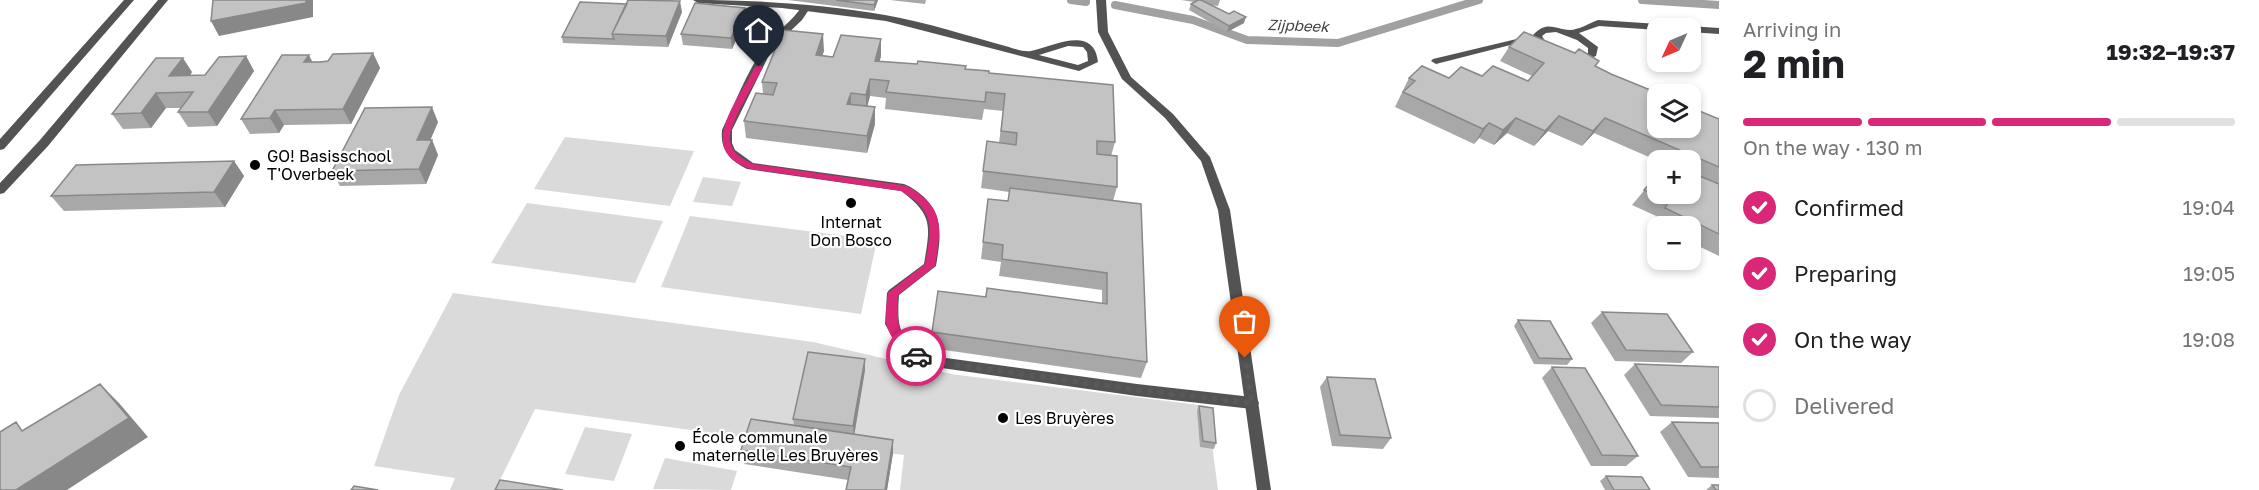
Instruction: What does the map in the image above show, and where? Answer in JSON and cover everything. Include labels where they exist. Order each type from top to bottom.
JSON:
[{"type":"street","points":[[0,146],[129,0]]},
{"type":"street","points":[[0,190],[44,143],[163,0]]},
{"type":"street","points":[[698,0],[805,8],[886,18],[1079,68],[1087,67],[1093,62],[1094,56],[1089,49],[1071,42],[1029,55]]},
{"type":"street","points":[[1101,0],[1103,32],[1127,79],[1169,116],[1206,160],[1224,210],[1263,490]]},
{"type":"street","points":[[805,8],[802,16],[784,29],[770,46],[727,130],[725,142],[735,160],[751,166],[904,188],[927,206],[935,219],[930,266],[893,293],[891,324],[906,349],[921,360],[1137,390],[1252,403]]},
{"type":"street","points":[[1572,33],[1598,23],[1719,31]]},
{"type":"street","points":[[1436,61],[1537,36],[1543,30],[1556,29],[1585,39],[1593,47],[1593,54],[1579,59],[1558,55],[1545,49],[1537,36]]},
{"type":"shaded area","points":[[565,137],[694,151],[670,206],[534,189]]},
{"type":"shaded area","points":[[703,177],[741,182],[732,206],[693,202]]},
{"type":"shaded area","points":[[527,203],[663,221],[635,283],[491,263]]},
{"type":"shaded area","points":[[690,216],[877,240],[861,314],[661,287]]},
{"type":"shaded area","points":[[453,293],[813,342],[951,374],[1207,406],[1218,490],[900,490],[904,455],[751,438],[535,409],[495,490],[450,490],[455,478],[374,466],[399,395]]},
{"type":"shaded area","points":[[585,427],[632,434],[614,481],[565,474]]},
{"type":"shaded area","points":[[665,458],[737,471],[731,490],[653,489]]},
{"type":"building","points":[[213,0],[306,0],[306,3],[211,21]]},
{"type":"building","points":[[628,0],[680,1],[666,36],[612,34]]},
{"type":"building","points":[[836,0],[876,0],[874,5]]},
{"type":"building","points":[[1198,0],[1229,14],[1234,11],[1246,17],[1229,26],[1191,4]]},
{"type":"building","points":[[580,2],[627,4],[612,34],[614,39],[562,37]]},
{"type":"building","points":[[695,3],[745,8],[731,38],[681,34]]},
{"type":"building","points":[[783,30],[823,34],[816,55],[833,57],[841,35],[881,39],[875,61],[917,64],[918,61],[966,66],[965,69],[989,71],[989,73],[1113,85],[1115,142],[1097,141],[1097,154],[1117,156],[1117,187],[983,171],[987,141],[1016,145],[1017,133],[1001,131],[1005,94],[986,92],[985,102],[886,92],[889,81],[870,79],[866,95],[851,93],[847,104],[875,107],[867,136],[744,121],[756,93],[773,95],[777,83],[762,82]]},
{"type":"building","points":[[1524,32],[1575,53],[1579,49],[1599,61],[1595,66],[1647,89],[1647,136],[1605,118],[1593,131],[1559,116],[1545,131],[1516,118],[1503,130],[1489,123],[1483,129],[1403,92],[1415,81],[1409,78],[1422,66],[1449,78],[1461,67],[1482,76],[1493,66],[1528,81],[1544,63],[1509,47]]},
{"type":"building","points":[[373,53],[343,109],[275,110],[270,118],[241,119],[282,55],[309,55],[304,62],[320,62],[328,61],[333,54]]},
{"type":"building","points":[[246,56],[208,112],[178,112],[193,92],[156,93],[141,113],[112,114],[156,58],[183,58],[169,76],[205,75],[219,57]]},
{"type":"building","points":[[432,107],[417,140],[432,140],[419,169],[332,171],[365,108]]},
{"type":"building","points":[[1701,112],[1719,119],[1719,167],[1701,159],[1701,150],[1679,150],[1652,138],[1701,138]]},
{"type":"building","points":[[234,161],[214,192],[51,196],[76,165]]},
{"type":"building","points":[[1701,177],[1719,184],[1719,234],[1701,225],[1701,216],[1682,216],[1665,208],[1667,204],[1701,204]]},
{"type":"building","points":[[1010,188],[1141,204],[1147,362],[932,332],[938,291],[986,297],[987,288],[1107,304],[1107,273],[1002,259],[1003,245],[983,242],[988,199],[1008,201]]},
{"type":"building","points":[[1602,312],[1667,314],[1693,352],[1626,350]]},
{"type":"building","points":[[1518,320],[1550,321],[1572,359],[1539,358]]},
{"type":"building","points":[[808,352],[865,359],[853,426],[793,419]]},
{"type":"building","points":[[1635,364],[1719,367],[1719,407],[1661,405]]},
{"type":"building","points":[[1552,367],[1585,368],[1638,456],[1602,455]]},
{"type":"building","points":[[1327,377],[1375,379],[1391,438],[1340,435]]},
{"type":"building","points":[[100,384],[129,418],[16,490],[0,490],[0,432],[16,422],[22,431]]},
{"type":"building","points":[[1199,406],[1213,408],[1216,443],[1203,441]]},
{"type":"building","points":[[751,419],[893,440],[885,490],[846,490],[851,467],[741,450]]},
{"type":"building","points":[[1672,422],[1719,423],[1719,467],[1701,467]]},
{"type":"building","points":[[1606,476],[1642,477],[1650,490],[1614,490]]},
{"type":"building","points":[[500,480],[563,490],[495,490]]},
{"type":"building","points":[[1712,485],[1719,485],[1719,490],[1716,490]]},
{"type":"building","points":[[354,486],[378,490],[351,490]]},
{"type":"waterway","name":"Zijpbeek","points":[[1071,0],[1086,2]]},
{"type":"waterway","name":"Zijpbeek","points":[[1115,5],[1193,20],[1247,40],[1338,43],[1479,0]]},
{"type":"waterway","name":"Zijpbeek","points":[[1642,0],[1719,5]]},
{"type":"way so far","points":[[916,356],[921,360],[1137,390],[1252,403],[1245,358]]},
{"type":"place","name":"GO! Basisschool T'Overbeek","points":[[255,165]]},
{"type":"place","name":"Internat Don Bosco","points":[[851,203]]},
{"type":"place","name":"Les Bruyères","points":[[1003,418]]},
{"type":"place","name":"École communale maternelle Les Bruyères","points":[[680,446]]},
{"type":"route","points":[[759,67],[727,130],[725,142],[735,160],[751,166],[904,188],[927,206],[935,219],[930,266],[893,293],[891,324],[906,349],[916,356]]}]
